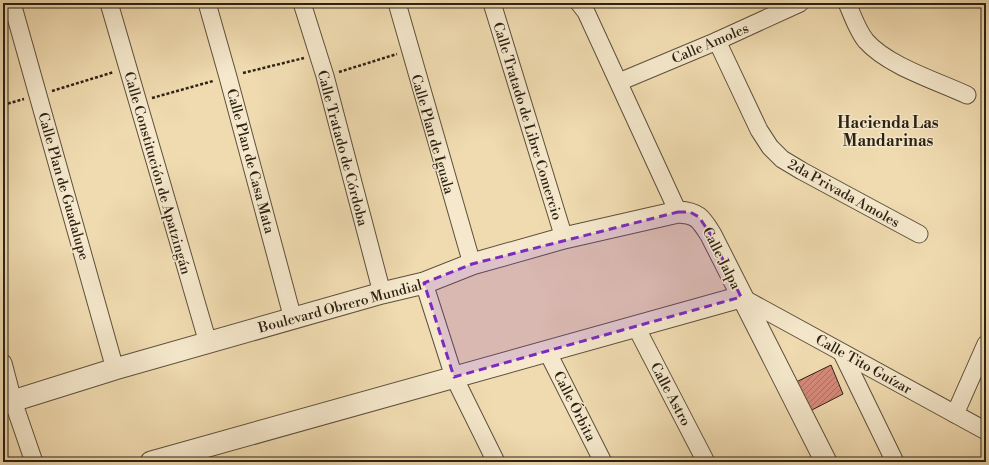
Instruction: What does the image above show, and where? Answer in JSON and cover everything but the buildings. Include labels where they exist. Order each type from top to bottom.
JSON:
[{"type":"street","name":"Calle Plan de Guadalupe","points":[[12,3],[116,369]]},
{"type":"street","name":"Calle Constitución de Apatzingán","points":[[110,3],[208,343]]},
{"type":"street","name":"Calle Plan de Casa Mata","points":[[207,3],[293,319]]},
{"type":"street","name":"Calle Tratado de Córdoba","points":[[302,3],[325,76],[382,293]]},
{"type":"street","name":"Calle Plan de Iguala","points":[[397,3],[409,50],[472,264]]},
{"type":"street","name":"Calle Tratado de Libre Comercio","points":[[492,3],[564,238]]},
{"type":"street","points":[[579,3],[586,12],[678,212]]},
{"type":"street","name":"Calle Amoles","points":[[619,82],[717,41],[800,3]]},
{"type":"street","points":[[847,3],[857,29],[875,50],[892,61],[967,95]]},
{"type":"street","name":"2da Privada Amoles","points":[[717,41],[758,130],[770,147],[782,159],[919,234]]},
{"type":"street","name":"Boulevard Obrero Mundial","points":[[8,402],[116,369],[382,293],[424,284],[472,264],[564,238],[678,212]]},
{"type":"street","name":"Calle Jalpa","points":[[678,212],[690,212],[699,217],[711,235],[741,297],[826,462]]},
{"type":"street","points":[[424,284],[454,377],[496,462]]},
{"type":"street","points":[[151,462],[181,458],[454,377],[741,297]]},
{"type":"street","name":"Calle Tito Guízar","points":[[741,297],[986,431]]},
{"type":"street","name":"Calle Astro","points":[[636,327],[706,462]]},
{"type":"street","points":[[955,414],[986,344]]},
{"type":"street","name":"Calle Órbita","points":[[547,351],[603,462]]},
{"type":"street","points":[[842,352],[895,462]]},
{"type":"street","points":[[3,363],[8,402],[34,462]]},
{"type":"path","points":[[325,76],[409,50]]},
{"type":"path","points":[[3,105],[128,68]]},
{"type":"highlighted area","points":[[678,212],[690,212],[699,217],[711,235],[741,297],[454,377],[424,283],[472,264]]},
{"type":"district","name":"Hacienda Las Mandarinas","points":[[888,131]]}]
